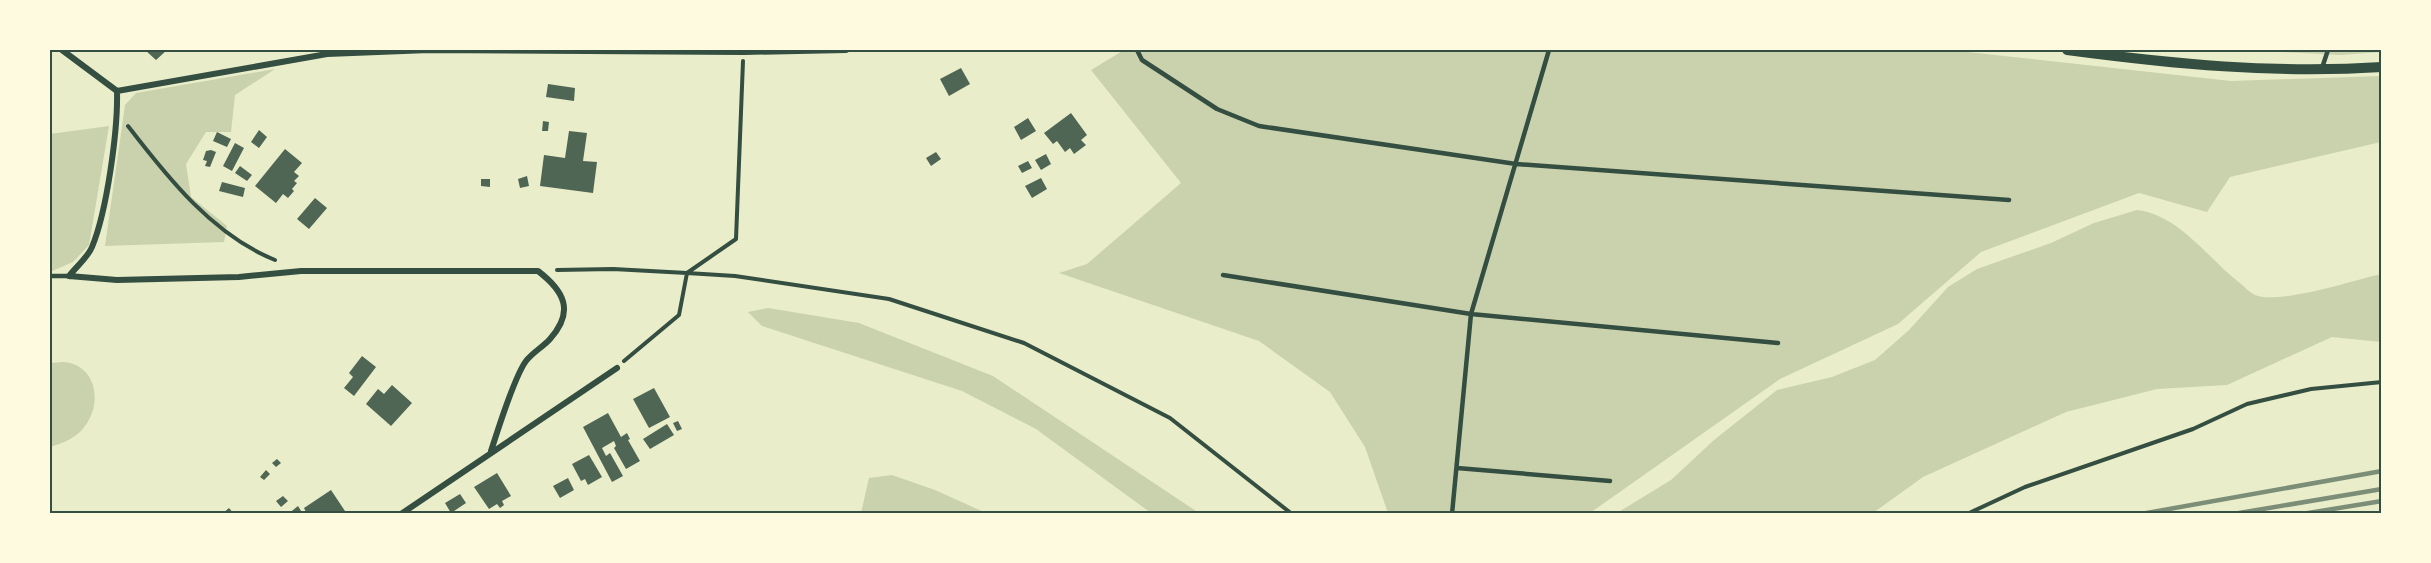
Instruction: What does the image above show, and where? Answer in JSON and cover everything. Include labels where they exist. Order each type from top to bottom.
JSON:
[{"type":"street","points":[[62,50],[117,91],[327,54],[429,50],[744,52],[846,50]]},
{"type":"street","points":[[2067,50],[2136,54],[2230,69],[2321,70],[2382,67]]},
{"type":"street","points":[[69,276],[92,249],[103,206],[117,113],[117,91]]},
{"type":"street","points":[[69,276],[117,280],[239,277],[301,271],[538,270],[555,284],[565,304],[561,323],[550,339],[525,362],[491,451]]},
{"type":"street","points":[[401,513],[616,368]]},
{"type":"lane","points":[[1137,50],[1142,60],[1217,109],[1259,126],[1515,164],[2009,200]]},
{"type":"lane","points":[[1452,513],[1471,314],[1549,50]]},
{"type":"lane","points":[[2321,70],[2328,50]]},
{"type":"lane","points":[[1223,275],[1471,314],[1779,343]]},
{"type":"lane","points":[[50,276],[69,276]]},
{"type":"lane","points":[[1456,468],[1610,481]]},
{"type":"path","points":[[616,368],[640,345],[679,315],[687,273],[736,239],[744,52]]},
{"type":"path","points":[[117,113],[178,191],[252,251],[301,271]]},
{"type":"path","points":[[538,270],[613,269],[735,276],[889,299],[1024,343],[1170,418],[1292,513]]},
{"type":"path","points":[[1967,513],[2025,487],[2193,429],[2247,404],[2311,389],[2382,382]]},
{"type":"green space","points":[[1124,50],[1949,50],[2231,81],[2381,76],[2381,142],[2230,177],[2207,212],[2139,193],[1981,252],[1898,324],[1780,379],[1590,513],[1388,513],[1365,447],[1330,392],[1259,341],[1059,273],[1087,264],[1181,183],[1091,70]]},
{"type":"green space","points":[[2241,50],[2381,50],[2382,52],[2340,55]]},
{"type":"green space","points":[[275,69],[235,95],[231,132],[206,132],[186,164],[191,197],[227,226],[224,242],[105,246],[125,105],[136,93]]},
{"type":"green space","points":[[109,126],[89,245],[73,262],[50,272],[50,134]]},
{"type":"green space","points":[[2137,210],[2167,220],[2180,229],[2255,295],[2281,297],[2299,294],[2381,274],[2381,342],[2332,337],[2227,385],[2157,389],[2066,412],[1923,477],[1873,513],[1617,513],[1671,480],[1714,440],[1777,390],[1832,377],[1875,360],[1909,330],[1948,287],[1977,269],[2051,243],[2094,223]]},
{"type":"green space","points":[[768,308],[859,323],[993,376],[1199,513],[1151,513],[1036,429],[962,391],[762,326],[748,312]]},
{"type":"green space","points":[[64,362],[75,365],[89,377],[95,396],[94,406],[91,416],[78,434],[50,447],[50,363]]},
{"type":"green space","points":[[892,475],[935,490],[986,513],[861,513],[869,478]]},
{"type":"building","points":[[145,50],[167,50],[156,60]]},
{"type":"building","points":[[961,68],[970,84],[949,96],[940,79]]},
{"type":"building","points":[[548,84],[575,88],[574,101],[546,97]]},
{"type":"building","points":[[1071,113],[1087,135],[1081,140],[1086,145],[1074,154],[1070,148],[1065,152],[1057,141],[1053,144],[1044,133]]},
{"type":"building","points":[[1028,118],[1036,131],[1021,140],[1014,127]]},
{"type":"building","points":[[543,121],[549,122],[548,131],[542,131]]},
{"type":"building","points":[[259,130],[267,137],[259,148],[251,142]]},
{"type":"building","points":[[569,131],[587,133],[583,161],[597,162],[593,193],[540,186],[544,155],[565,158]]},
{"type":"building","points":[[217,132],[231,139],[227,147],[213,141]]},
{"type":"building","points":[[235,143],[244,148],[232,171],[223,166]]},
{"type":"building","points":[[285,149],[302,163],[294,172],[299,176],[294,181],[297,183],[292,189],[294,191],[288,198],[283,194],[276,203],[255,186]]},
{"type":"building","points":[[206,151],[216,152],[210,167],[205,166],[207,161],[203,160]]},
{"type":"building","points":[[936,152],[941,159],[931,166],[926,158]]},
{"type":"building","points":[[1046,154],[1051,164],[1041,170],[1035,160]]},
{"type":"building","points":[[1028,161],[1032,168],[1022,173],[1018,166]]},
{"type":"building","points":[[240,166],[252,175],[247,181],[235,173]]},
{"type":"building","points":[[527,176],[529,186],[520,188],[518,179]]},
{"type":"building","points":[[1041,178],[1047,189],[1032,198],[1025,186]]},
{"type":"building","points":[[481,179],[490,179],[490,187],[481,186]]},
{"type":"building","points":[[222,182],[245,188],[243,197],[219,191]]},
{"type":"building","points":[[315,198],[327,208],[309,229],[297,219]]},
{"type":"building","points":[[362,356],[376,367],[354,396],[344,388],[353,377],[349,373]]},
{"type":"building","points":[[392,385],[412,403],[391,426],[366,404],[378,389],[384,394]]},
{"type":"building","points":[[654,388],[670,417],[649,428],[633,399]]},
{"type":"building","points":[[608,413],[621,437],[627,433],[630,439],[628,440],[640,461],[626,469],[614,448],[616,446],[614,441],[602,448],[606,456],[610,453],[623,476],[612,482],[583,427]]},
{"type":"building","points":[[678,421],[682,429],[677,431],[673,423]]},
{"type":"building","points":[[667,424],[674,435],[650,449],[643,439]]},
{"type":"building","points":[[589,455],[602,477],[588,485],[585,479],[581,481],[572,464]]},
{"type":"building","points":[[277,459],[281,463],[276,467],[272,463]]},
{"type":"building","points":[[266,470],[270,474],[264,480],[260,477]]},
{"type":"building","points":[[497,473],[511,496],[502,501],[504,505],[500,508],[497,504],[489,509],[474,487]]},
{"type":"building","points":[[568,478],[574,490],[560,498],[553,486]]},
{"type":"building","points":[[331,490],[347,514],[307,514],[304,508]]},
{"type":"building","points":[[460,494],[466,503],[451,513],[445,503]]},
{"type":"building","points":[[283,496],[288,501],[281,507],[276,501]]},
{"type":"building","points":[[298,506],[303,514],[288,514]]},
{"type":"building","points":[[229,508],[234,514],[222,514]]},
{"type":"railway","points":[[2141,514],[2382,471]]},
{"type":"railway","points":[[2233,514],[2382,489]]},
{"type":"railway","points":[[2302,514],[2382,501]]}]
